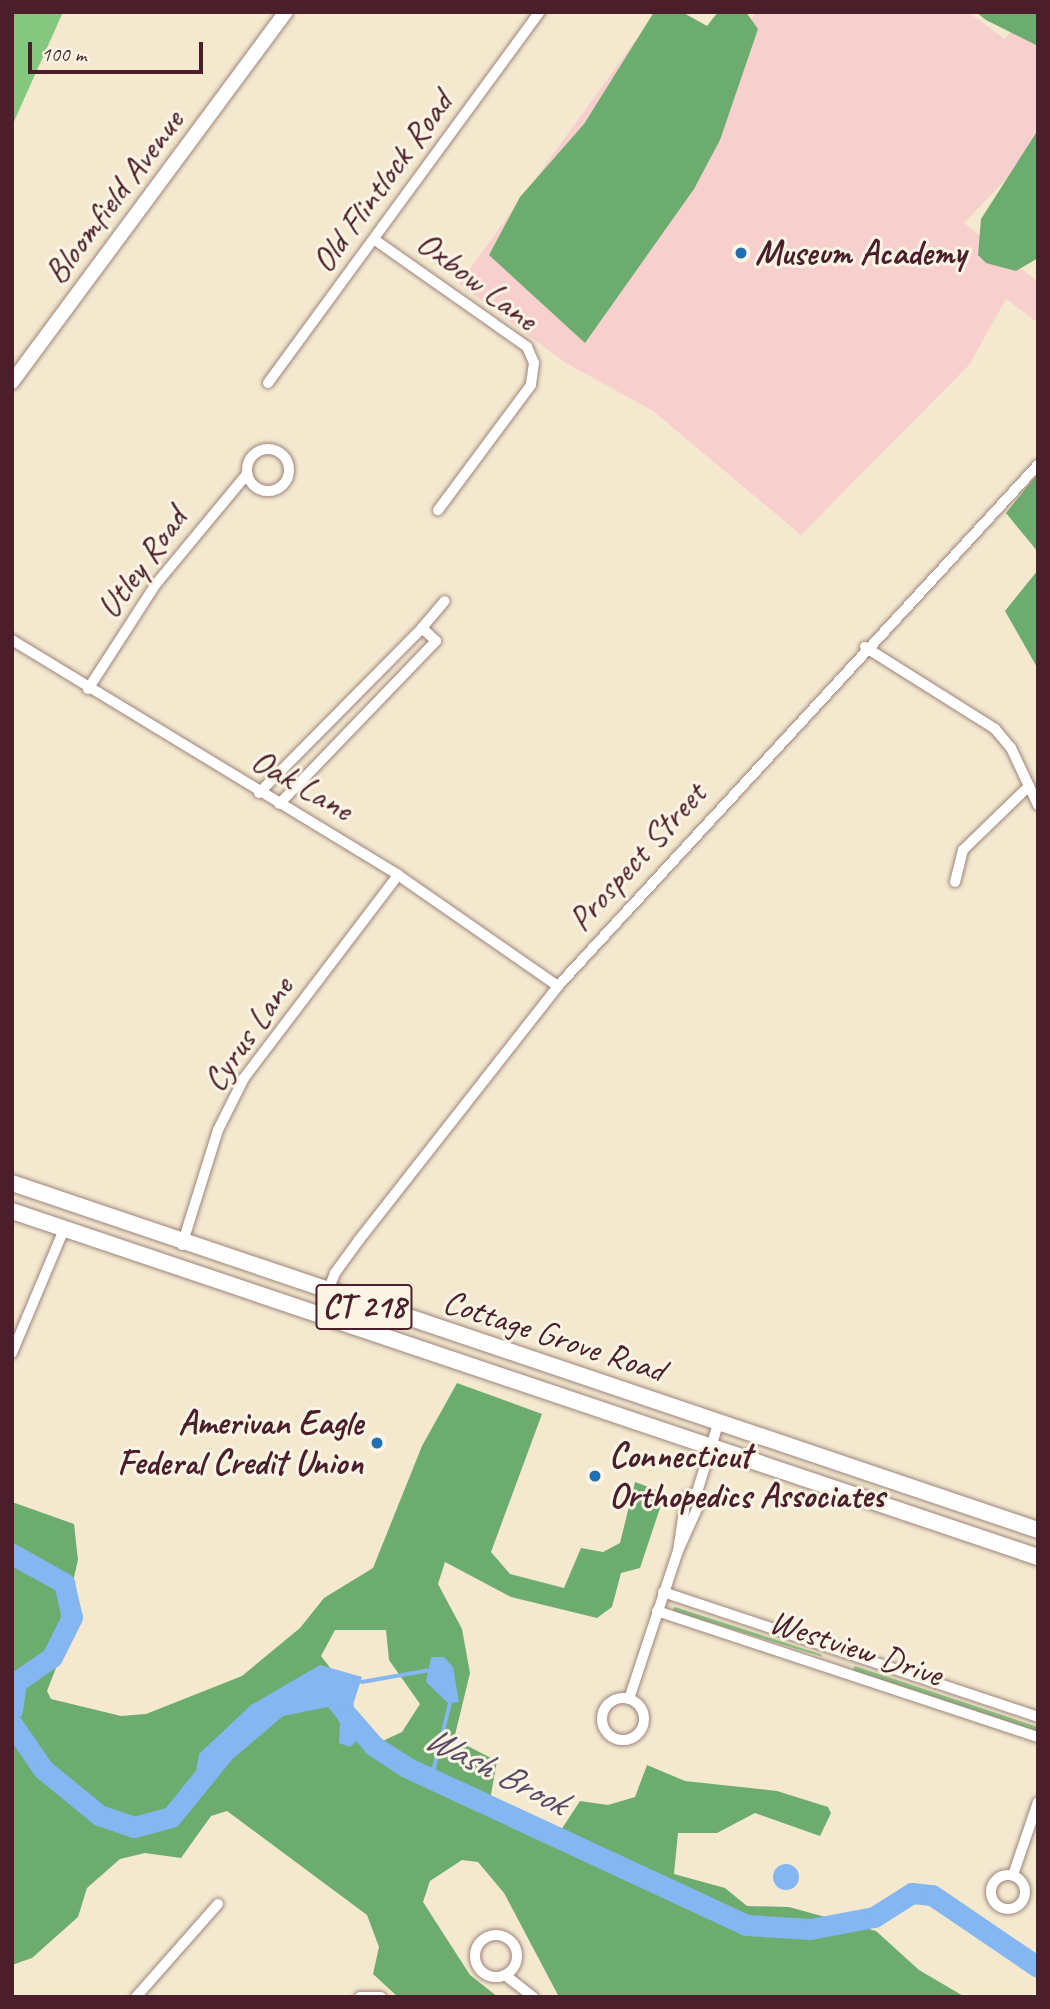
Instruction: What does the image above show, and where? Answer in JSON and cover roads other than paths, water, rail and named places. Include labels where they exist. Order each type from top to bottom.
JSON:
[{"type":"main road","name":"Bloomfield Avenue","points":[[12,382],[286,12]]},
{"type":"main road","name":"Cottage Grove Road","points":[[12,1183],[182,1245],[1038,1530]]},
{"type":"main road","name":"Cottage Grove Road","points":[[12,1211],[318,1317],[1038,1558]]},
{"type":"street","name":"Old Flintlock Road","points":[[268,383],[540,12]]},
{"type":"street","name":"Oxbow Lane","points":[[375,240],[527,347],[534,363],[531,386],[438,510]]},
{"type":"street","name":"Utley Road","points":[[88,689],[156,584],[247,474],[249,460],[267,449],[281,453],[289,466],[284,484],[273,490],[260,489],[247,474]]},
{"type":"street","name":"Prospect Street","points":[[318,1317],[327,1294],[359,1240],[558,986],[865,647],[1038,465]]},
{"type":"street","points":[[259,793],[422,628],[445,601]]},
{"type":"street","points":[[279,804],[436,641],[422,628]]},
{"type":"street","name":"Oak Lane","points":[[12,640],[88,689],[398,875],[558,986]]},
{"type":"street","points":[[865,647],[995,729],[1038,805]]},
{"type":"street","points":[[955,882],[963,850],[1028,786]]},
{"type":"street","name":"Cyrus Lane","points":[[182,1245],[218,1130],[244,1079],[398,875]]},
{"type":"street","points":[[12,1353],[64,1229]]},
{"type":"street","points":[[629,1699],[678,1551],[686,1498],[697,1492],[718,1424]]},
{"type":"street","name":"Westview Drive","points":[[663,1592],[1038,1717]]},
{"type":"street","name":"Westview Drive","points":[[657,1611],[1038,1737]]},
{"type":"street","points":[[629,1699],[640,1707],[642,1727],[627,1740],[614,1738],[604,1729],[604,1710],[613,1700],[629,1699]]},
{"type":"street","points":[[1013,1875],[1038,1802]]},
{"type":"street","points":[[136,1997],[218,1904]]},
{"type":"street","points":[[505,1975],[533,1997]]},
{"type":"street","points":[[360,1997],[380,1997]]},
{"type":"water","points":[[431,1657],[444,1657],[453,1667],[459,1702],[448,1703],[426,1682]]},
{"type":"water","points":[[320,1665],[362,1677],[353,1705],[367,1731],[350,1747],[339,1743],[340,1722],[328,1707],[283,1716],[215,1774],[196,1772],[199,1754],[251,1705]]},
{"type":"water","points":[[786,1864],[795,1868],[799,1877],[795,1886],[786,1890],[777,1886],[773,1877],[777,1868]]},
{"type":"waterway","name":"Wash Brook","points":[[12,1554],[64,1583],[72,1617],[52,1657],[16,1682],[12,1710]]},
{"type":"waterway","points":[[362,1682],[430,1670]]},
{"type":"waterway","points":[[431,1780],[451,1699]]},
{"type":"waterway","name":"Wash Brook","points":[[347,1715],[374,1746],[406,1767],[746,1925],[810,1929],[874,1917],[912,1893],[932,1895],[1038,1967]]},
{"type":"waterway","name":"Wash Brook","points":[[12,1724],[43,1769],[99,1815],[134,1827],[171,1817],[223,1753]]},
{"type":"place","name":"Museum Academy","points":[[741,253]]},
{"type":"place","name":"Amerivan Eagle Federal Credit Union","points":[[377,1443]]},
{"type":"place","name":"Connecticut Orthopedics Associates","points":[[595,1476]]}]
